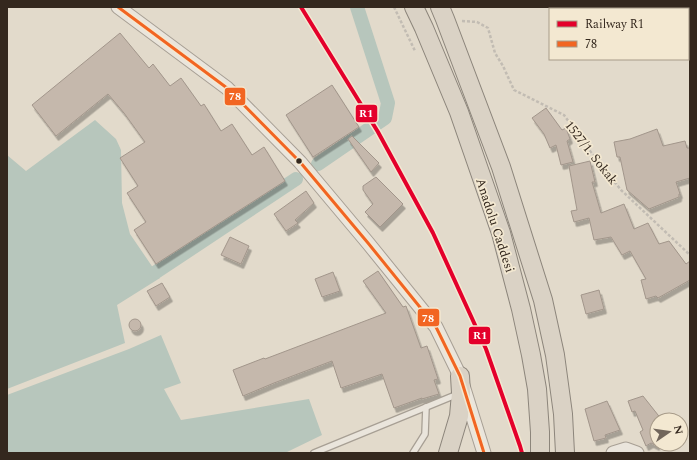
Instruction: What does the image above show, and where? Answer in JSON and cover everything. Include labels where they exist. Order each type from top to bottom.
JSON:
[{"type":"highway","name":"Anadolu Caddesi","points":[[414,7],[459,112],[501,233],[521,309],[531,355],[537,389],[540,453]]},
{"type":"highway","name":"Anadolu Caddesi","points":[[443,13],[501,167],[543,300],[555,355],[563,414],[565,453]]},
{"type":"highway","points":[[448,453],[459,416],[460,385]]},
{"type":"street","points":[[118,7],[226,88],[300,162],[368,243],[436,327],[460,385],[484,453]]},
{"type":"street","points":[[613,453],[626,449],[637,453]]},
{"type":"lane","points":[[314,453],[426,407],[460,385]]},
{"type":"lane","points":[[413,453],[425,434],[426,407]]},
{"type":"path","name":"1527/1. Sokak","points":[[443,13],[477,22],[488,28],[495,53],[514,90],[564,115],[586,146],[621,190],[690,255]]},
{"type":"shaded area","points":[[95,120],[116,139],[121,150],[122,203],[130,234],[160,278],[117,305],[125,343],[7,389],[7,155],[26,171]]},
{"type":"shaded area","points":[[161,335],[181,383],[164,389],[181,420],[309,399],[322,435],[285,453],[7,453],[7,395],[129,349]]},
{"type":"building","points":[[120,33],[149,68],[153,64],[170,86],[181,78],[201,106],[204,104],[221,131],[232,124],[252,155],[264,147],[285,181],[156,264],[134,230],[146,222],[127,193],[138,186],[120,158],[145,142],[124,113],[108,94],[56,136],[32,105]]},
{"type":"building","points":[[332,85],[359,127],[313,157],[286,115]]},
{"type":"building","points":[[546,108],[562,130],[566,128],[570,139],[567,141],[573,162],[561,165],[556,145],[550,148],[544,134],[532,118]]},
{"type":"building","points":[[657,129],[663,146],[685,141],[687,148],[690,148],[690,178],[676,182],[680,194],[679,197],[649,209],[627,190],[620,157],[617,157],[614,142],[630,139]]},
{"type":"building","points":[[352,136],[379,163],[371,172],[348,139]]},
{"type":"building","points":[[590,161],[595,182],[592,182],[601,213],[624,204],[634,229],[648,223],[659,244],[669,241],[686,264],[690,261],[690,280],[658,298],[656,296],[646,299],[641,280],[646,279],[630,251],[622,255],[611,237],[594,240],[589,218],[574,222],[571,211],[577,210],[569,166]]},
{"type":"building","points":[[376,177],[403,204],[380,227],[365,212],[373,204],[363,190],[363,186]]},
{"type":"building","points":[[306,191],[314,203],[295,220],[298,223],[286,231],[274,214]]},
{"type":"building","points":[[230,237],[249,246],[241,264],[221,255]]},
{"type":"building","points":[[378,271],[403,307],[406,306],[421,348],[427,346],[438,379],[434,380],[439,394],[422,398],[394,408],[382,374],[341,388],[332,361],[243,396],[233,370],[386,313],[363,281]]},
{"type":"building","points":[[333,272],[340,291],[322,297],[315,279]]},
{"type":"building","points":[[162,283],[170,297],[156,306],[147,291]]},
{"type":"building","points":[[599,290],[604,309],[586,314],[581,295]]},
{"type":"building","points":[[133,319],[137,319],[141,325],[137,331],[133,331],[129,327],[129,323]]},
{"type":"building","points":[[643,396],[656,412],[649,412],[649,444],[646,446],[640,432],[643,430],[635,411],[632,412],[628,401]]},
{"type":"building","points":[[607,401],[620,430],[605,435],[606,438],[594,441],[585,409]]},
{"type":"waterway","points":[[318,164],[385,118],[388,103],[357,7]]},
{"type":"waterway","points":[[156,272],[296,179]]},
{"type":"rail line","name":"R1","points":[[301,7],[378,132],[433,233],[486,349],[522,453]]},
{"type":"transit line","name":"78","points":[[118,7],[227,88],[300,162],[368,243],[436,327],[460,376],[484,453]]}]
